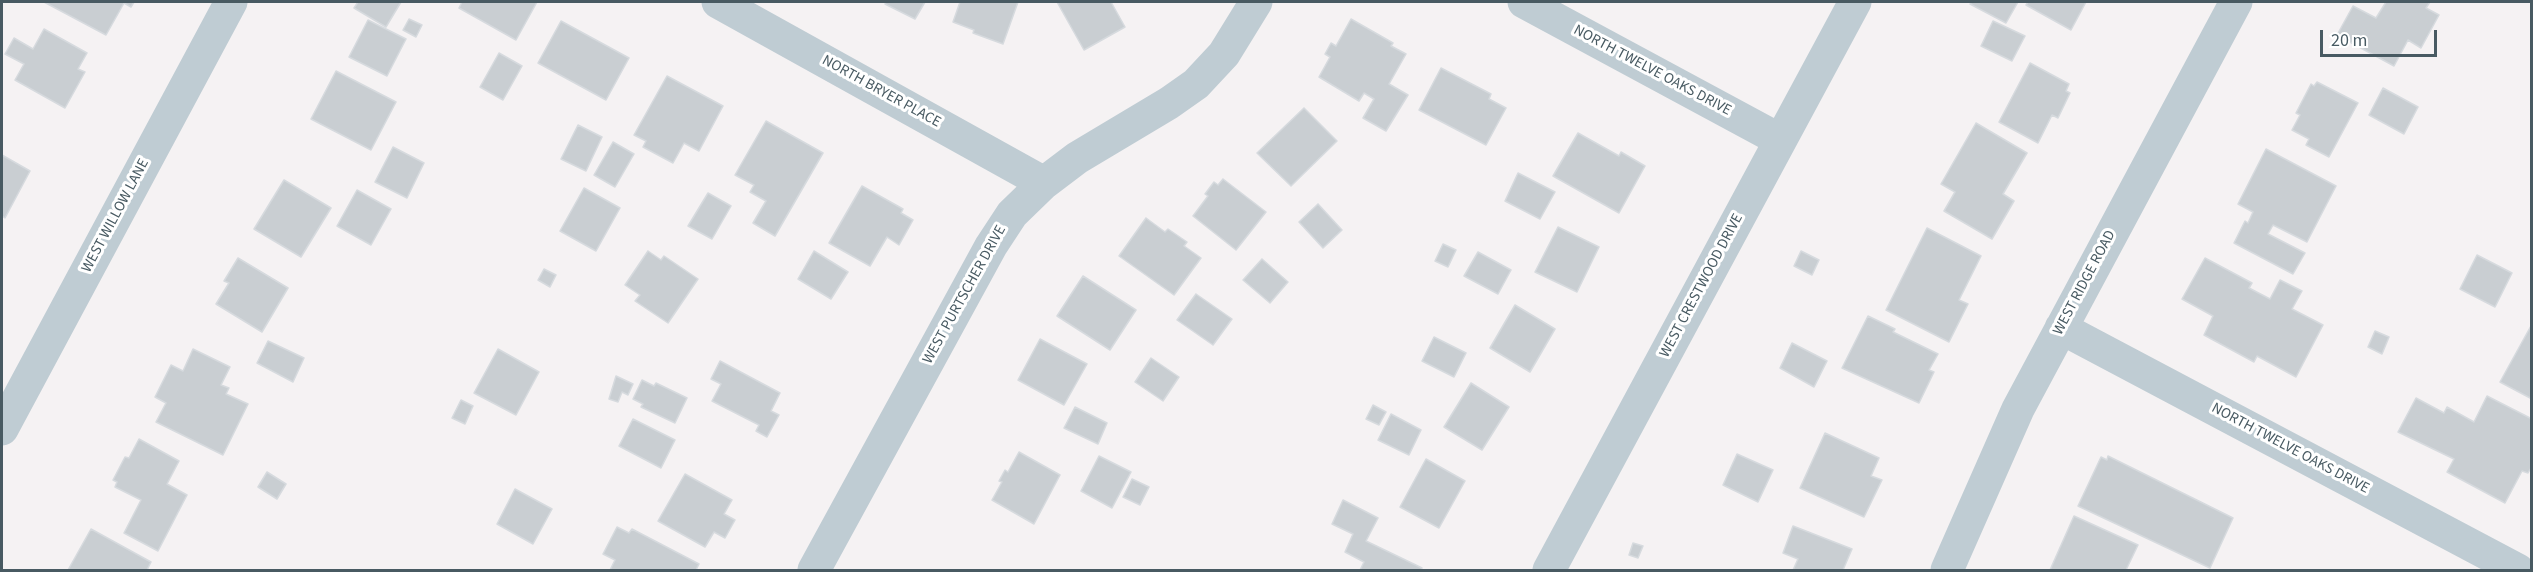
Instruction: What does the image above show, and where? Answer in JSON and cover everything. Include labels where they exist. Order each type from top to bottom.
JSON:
[{"type":"street","name":"WEST WILLOW LANE","points":[[2,429],[231,2]]},
{"type":"street","name":"NORTH BRYER PLACE","points":[[718,2],[1044,183]]},
{"type":"street","name":"WEST PURTSCHER DRIVE","points":[[814,570],[991,246],[1012,214],[1044,183],[1077,158],[1169,103],[1196,84],[1224,54],[1256,2]]},
{"type":"street","name":"NORTH TWELVE OAKS DRIVE","points":[[1524,2],[1780,140]]},
{"type":"street","name":"WEST CRESTWOOD DRIVE","points":[[1549,570],[1855,2]]},
{"type":"street","name":"WEST RIDGE ROAD","points":[[1947,570],[2018,409],[2236,2]]},
{"type":"street","name":"NORTH TWELVE OAKS DRIVE","points":[[2061,328],[2518,570]]},
{"type":"building","points":[[44,2],[134,2],[131,7],[124,3],[106,35]]},
{"type":"building","points":[[358,2],[401,2],[386,27],[354,8]]},
{"type":"building","points":[[462,2],[537,2],[516,40],[459,8]]},
{"type":"building","points":[[886,2],[925,2],[915,19],[885,4]]},
{"type":"building","points":[[960,2],[1018,2],[1003,44],[973,33],[974,30],[953,22]]},
{"type":"building","points":[[1057,2],[1111,2],[1125,27],[1084,50]]},
{"type":"building","points":[[1972,2],[2018,2],[2006,23],[1970,4]]},
{"type":"building","points":[[2028,2],[2086,2],[2071,30],[2026,5]]},
{"type":"building","points":[[2386,2],[2430,2],[2426,8],[2439,15],[2421,48],[2408,40],[2394,66],[2337,35],[2353,6],[2376,18]]},
{"type":"building","points":[[409,19],[422,25],[416,37],[403,30]]},
{"type":"building","points":[[1351,19],[1393,43],[1391,46],[1406,54],[1389,84],[1408,95],[1386,131],[1363,118],[1374,99],[1364,93],[1359,101],[1319,77],[1330,57],[1325,54],[1331,43],[1336,46]]},
{"type":"building","points":[[368,20],[406,39],[387,76],[349,57]]},
{"type":"building","points":[[561,21],[629,58],[606,100],[538,63]]},
{"type":"building","points":[[1993,21],[2025,36],[2012,61],[1981,46]]},
{"type":"building","points":[[44,29],[87,53],[78,69],[85,72],[65,108],[15,80],[24,64],[5,54],[14,38],[33,49]]},
{"type":"building","points":[[499,53],[522,66],[503,100],[480,87]]},
{"type":"building","points":[[2030,63],[2069,84],[2066,91],[2070,93],[2058,118],[2052,115],[2038,143],[1999,122]]},
{"type":"building","points":[[1441,68],[1491,94],[1489,99],[1506,108],[1486,145],[1419,110]]},
{"type":"building","points":[[336,71],[396,102],[371,150],[311,119]]},
{"type":"building","points":[[667,76],[723,106],[699,151],[684,143],[673,163],[643,147],[646,141],[634,135]]},
{"type":"building","points":[[2317,82],[2358,103],[2329,157],[2306,145],[2309,139],[2292,130],[2300,115],[2296,113],[2311,84],[2314,86]]},
{"type":"building","points":[[2383,88],[2418,107],[2404,134],[2369,115]]},
{"type":"building","points":[[1304,108],[1337,141],[1291,186],[1257,153]]},
{"type":"building","points":[[766,121],[823,153],[775,236],[753,223],[766,201],[750,192],[754,185],[735,175]]},
{"type":"building","points":[[1976,123],[2027,153],[2003,194],[2014,201],[1992,239],[1944,211],[1955,192],[1941,184]]},
{"type":"building","points":[[578,125],[602,137],[586,171],[561,159]]},
{"type":"building","points":[[1578,133],[1619,156],[1621,152],[1645,166],[1619,213],[1553,176]]},
{"type":"building","points":[[613,142],[634,154],[615,187],[594,175]]},
{"type":"building","points":[[393,147],[424,163],[407,198],[375,182]]},
{"type":"building","points":[[2266,149],[2336,186],[2307,242],[2273,225],[2268,234],[2305,253],[2293,274],[2234,243],[2245,221],[2248,223],[2253,212],[2238,204]]},
{"type":"building","points":[[2,155],[30,171],[5,218],[2,216]]},
{"type":"building","points":[[1518,173],[1555,192],[1540,219],[1505,201]]},
{"type":"building","points":[[1223,179],[1266,212],[1236,250],[1193,216],[1208,196],[1205,194],[1214,182],[1218,185]]},
{"type":"building","points":[[284,180],[331,208],[301,257],[254,229]]},
{"type":"building","points":[[862,186],[903,209],[901,213],[913,220],[899,245],[887,237],[870,266],[829,243]]},
{"type":"building","points":[[584,188],[620,208],[596,251],[560,231]]},
{"type":"building","points":[[357,190],[391,209],[371,245],[337,226]]},
{"type":"building","points":[[708,193],[731,206],[712,239],[688,226]]},
{"type":"building","points":[[1318,204],[1342,230],[1323,248],[1299,222]]},
{"type":"building","points":[[1146,218],[1165,232],[1168,229],[1187,242],[1184,246],[1201,258],[1174,295],[1119,256]]},
{"type":"building","points":[[1558,227],[1599,247],[1577,292],[1535,272]]},
{"type":"building","points":[[1927,228],[1981,256],[1959,300],[1968,304],[1949,342],[1886,310]]},
{"type":"building","points":[[1443,244],[1456,250],[1448,267],[1435,261]]},
{"type":"building","points":[[648,251],[661,260],[664,256],[698,279],[668,323],[635,301],[640,295],[625,285]]},
{"type":"building","points":[[814,251],[848,272],[831,299],[798,279]]},
{"type":"building","points":[[1801,251],[1819,260],[1812,275],[1794,266]]},
{"type":"building","points":[[1478,252],[1511,270],[1498,294],[1464,276]]},
{"type":"building","points":[[2477,255],[2512,273],[2495,307],[2460,289]]},
{"type":"building","points":[[238,258],[288,288],[262,332],[216,304],[229,283],[224,281]]},
{"type":"building","points":[[2205,258],[2252,283],[2249,288],[2270,299],[2280,280],[2302,291],[2292,309],[2323,325],[2296,377],[2257,356],[2254,362],[2204,335],[2213,316],[2182,299]]},
{"type":"building","points":[[1262,259],[1288,282],[1270,303],[1243,280]]},
{"type":"building","points":[[544,269],[556,275],[550,287],[538,280]]},
{"type":"building","points":[[1083,276],[1136,310],[1110,350],[1057,316]]},
{"type":"building","points":[[1196,294],[1232,319],[1213,345],[1177,320]]},
{"type":"building","points":[[1515,305],[1555,329],[1530,372],[1490,348]]},
{"type":"building","points":[[1868,316],[1895,329],[1893,332],[1938,354],[1929,370],[1934,372],[1919,403],[1842,368]]},
{"type":"building","points":[[2532,324],[2532,399],[2500,382]]},
{"type":"building","points":[[2375,331],[2389,337],[2382,354],[2368,347]]},
{"type":"building","points":[[1434,337],[1466,353],[1454,377],[1422,361]]},
{"type":"building","points":[[1040,339],[1087,364],[1064,405],[1018,380]]},
{"type":"building","points":[[268,341],[304,358],[293,382],[257,363]]},
{"type":"building","points":[[1792,343],[1827,361],[1814,387],[1780,368]]},
{"type":"building","points":[[193,349],[230,367],[221,385],[229,388],[226,394],[248,404],[223,455],[156,422],[166,403],[155,397],[171,365],[183,371]]},
{"type":"building","points":[[498,349],[539,372],[516,415],[474,393]]},
{"type":"building","points":[[1151,358],[1179,377],[1163,401],[1135,382]]},
{"type":"building","points":[[720,361],[780,393],[771,411],[779,415],[767,437],[756,431],[759,425],[712,401],[721,384],[711,379]]},
{"type":"building","points":[[616,376],[633,384],[628,395],[622,392],[618,402],[609,399]]},
{"type":"building","points":[[642,380],[654,386],[656,383],[687,398],[675,423],[641,407],[643,404],[633,399]]},
{"type":"building","points":[[1471,383],[1509,407],[1482,450],[1444,427]]},
{"type":"building","points":[[2487,396],[2532,419],[2532,466],[2528,473],[2522,471],[2505,503],[2447,472],[2454,459],[2398,432],[2416,398],[2444,413],[2447,407],[2474,422]]},
{"type":"building","points":[[461,400],[473,406],[465,424],[452,418]]},
{"type":"building","points":[[1373,405],[1386,412],[1379,425],[1366,419]]},
{"type":"building","points":[[1075,407],[1107,423],[1098,444],[1064,428]]},
{"type":"building","points":[[1391,414],[1421,430],[1409,455],[1378,440]]},
{"type":"building","points":[[633,419],[675,440],[661,468],[619,446]]},
{"type":"building","points":[[1825,433],[1879,458],[1871,476],[1882,480],[1864,517],[1800,488]]},
{"type":"building","points":[[139,439],[179,461],[167,484],[187,495],[158,551],[124,533],[141,500],[115,487],[117,482],[113,480],[125,457],[129,458]]},
{"type":"building","points":[[1019,452],[1060,475],[1034,524],[992,500],[1002,482],[999,481],[1005,470],[1008,472]]},
{"type":"building","points":[[1737,454],[1773,470],[1758,502],[1723,485]]},
{"type":"building","points":[[1099,456],[1131,472],[1112,508],[1081,491]]},
{"type":"building","points":[[2108,456],[2233,518],[2210,568],[2078,506],[2101,457],[2107,460]]},
{"type":"building","points":[[1426,459],[1465,481],[1439,528],[1400,507]]},
{"type":"building","points":[[267,472],[286,484],[277,499],[258,487]]},
{"type":"building","points":[[685,474],[732,500],[724,514],[735,520],[725,538],[714,532],[705,547],[658,521]]},
{"type":"building","points":[[1132,479],[1149,487],[1140,505],[1123,497]]},
{"type":"building","points":[[515,489],[552,509],[533,544],[497,524]]},
{"type":"building","points":[[1343,500],[1378,518],[1366,541],[1422,568],[1421,570],[1360,570],[1364,562],[1345,552],[1353,534],[1332,524]]},
{"type":"building","points":[[2074,516],[2138,545],[2126,570],[2050,570]]},
{"type":"building","points":[[1793,526],[1852,549],[1843,570],[1793,570],[1798,559],[1783,553]]},
{"type":"building","points":[[617,527],[629,533],[632,529],[699,564],[696,570],[610,570],[615,560],[603,554]]},
{"type":"building","points":[[91,529],[151,562],[147,570],[68,570]]},
{"type":"building","points":[[1633,543],[1643,546],[1638,558],[1629,555]]}]
